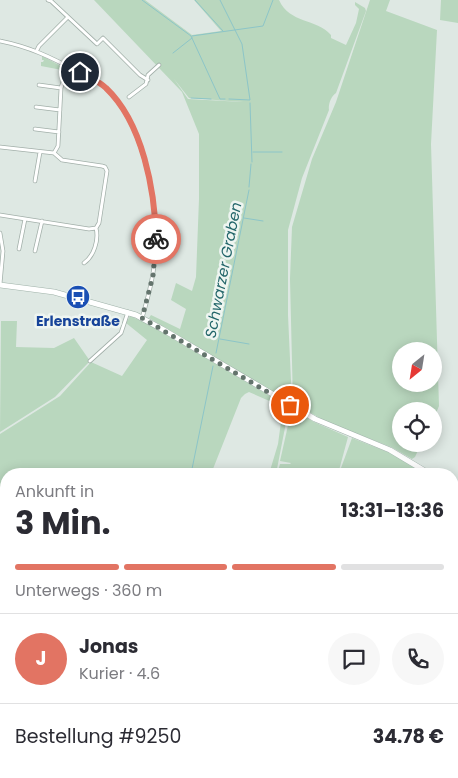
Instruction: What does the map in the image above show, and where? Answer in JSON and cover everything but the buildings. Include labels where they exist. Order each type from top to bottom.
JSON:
[{"type":"street","points":[[48,0],[97,44],[103,38],[140,75],[148,80]]},
{"type":"street","points":[[37,50],[38,46],[68,17]]},
{"type":"street","points":[[0,41],[37,50],[100,83],[127,114],[142,154],[154,208],[156,243],[153,276],[142,318]]},
{"type":"street","points":[[129,97],[146,84],[148,75],[159,65]]},
{"type":"street","points":[[54,153],[58,146],[61,88],[68,66]]},
{"type":"street","points":[[39,85],[61,88]]},
{"type":"street","points":[[36,107],[60,110]]},
{"type":"street","points":[[35,129],[59,132]]},
{"type":"street","points":[[0,147],[54,153],[62,160],[106,168],[100,220],[95,229],[97,235],[93,254],[84,263]]},
{"type":"street","points":[[35,181],[40,152]]},
{"type":"street","points":[[0,215],[95,229]]},
{"type":"street","points":[[19,249],[25,219]]},
{"type":"street","points":[[35,251],[42,221]]},
{"type":"street","points":[[0,233],[3,249],[0,285],[54,292],[128,312],[142,318],[320,422],[390,450],[420,468]]},
{"type":"street","points":[[90,361],[121,333],[128,312]]},
{"type":"green space","points":[[94,0],[145,0],[192,35],[221,31],[194,0],[279,0],[290,13],[325,30],[331,35],[331,38],[346,45],[356,23],[359,9],[355,2],[365,8],[366,11],[336,93],[330,101],[329,110],[302,178],[288,230],[288,315],[291,381],[290,392],[286,396],[279,395],[149,318],[151,315],[180,329],[186,309],[171,300],[176,283],[192,291],[196,277],[199,134],[182,92]],"holes":[[[174,79],[189,98],[243,102],[188,99]]]},
{"type":"green space","points":[[370,0],[390,0],[386,11],[437,30],[431,144],[437,342],[392,342],[392,392],[439,392],[439,402],[392,402],[392,448],[327,422],[293,403],[290,279],[292,227],[312,159],[336,102]]},
{"type":"green space","points":[[441,0],[458,0],[458,23],[440,20]]},
{"type":"green space","points":[[42,56],[59,65],[62,70],[41,66],[41,62],[44,60],[42,60]]},
{"type":"green space","points":[[130,316],[148,324],[289,407],[277,468],[271,468],[278,444],[283,407],[249,392],[241,398],[213,468],[0,468],[0,434],[60,396],[91,362],[122,376],[147,340],[126,323]]},
{"type":"green space","points":[[1,321],[17,321],[16,347],[54,348],[74,338],[90,361],[55,397],[0,432]]},
{"type":"green space","points":[[293,409],[314,422],[348,437],[340,468],[279,468],[280,464],[291,463],[280,461]]},
{"type":"green space","points":[[352,438],[390,453],[415,468],[341,468]]},
{"type":"green space","points":[[400,452],[417,452],[412,459]]},
{"type":"waterway","points":[[142,0],[191,36],[220,99],[225,99]]},
{"type":"waterway","points":[[195,0],[223,31]]},
{"type":"waterway","name":"Schwarzer Graben","points":[[220,0],[242,44],[250,100],[229,99]]},
{"type":"waterway","points":[[192,36],[263,26],[273,0]]},
{"type":"waterway","points":[[173,53],[192,38]]},
{"type":"waterway","points":[[191,98],[211,99]]},
{"type":"waterway","name":"Schwarzer Graben","points":[[250,103],[252,162]]},
{"type":"waterway","points":[[253,152],[282,152]]},
{"type":"waterway","name":"Schwarzer Graben","points":[[249,187],[251,164]]},
{"type":"waterway","name":"Schwarzer Graben","points":[[216,353],[249,190]]},
{"type":"waterway","points":[[244,218],[263,221]]},
{"type":"waterway","points":[[220,339],[249,344]]},
{"type":"waterway","name":"Schwarzer Graben","points":[[192,468],[213,366]]},
{"type":"way so far","points":[[156,239],[153,276],[142,318],[290,405]]},
{"type":"place","name":"Erlenstraße","points":[[78,297]]},
{"type":"route","points":[[80,72],[105,87],[127,114],[145,162],[154,208],[156,239]]}]
